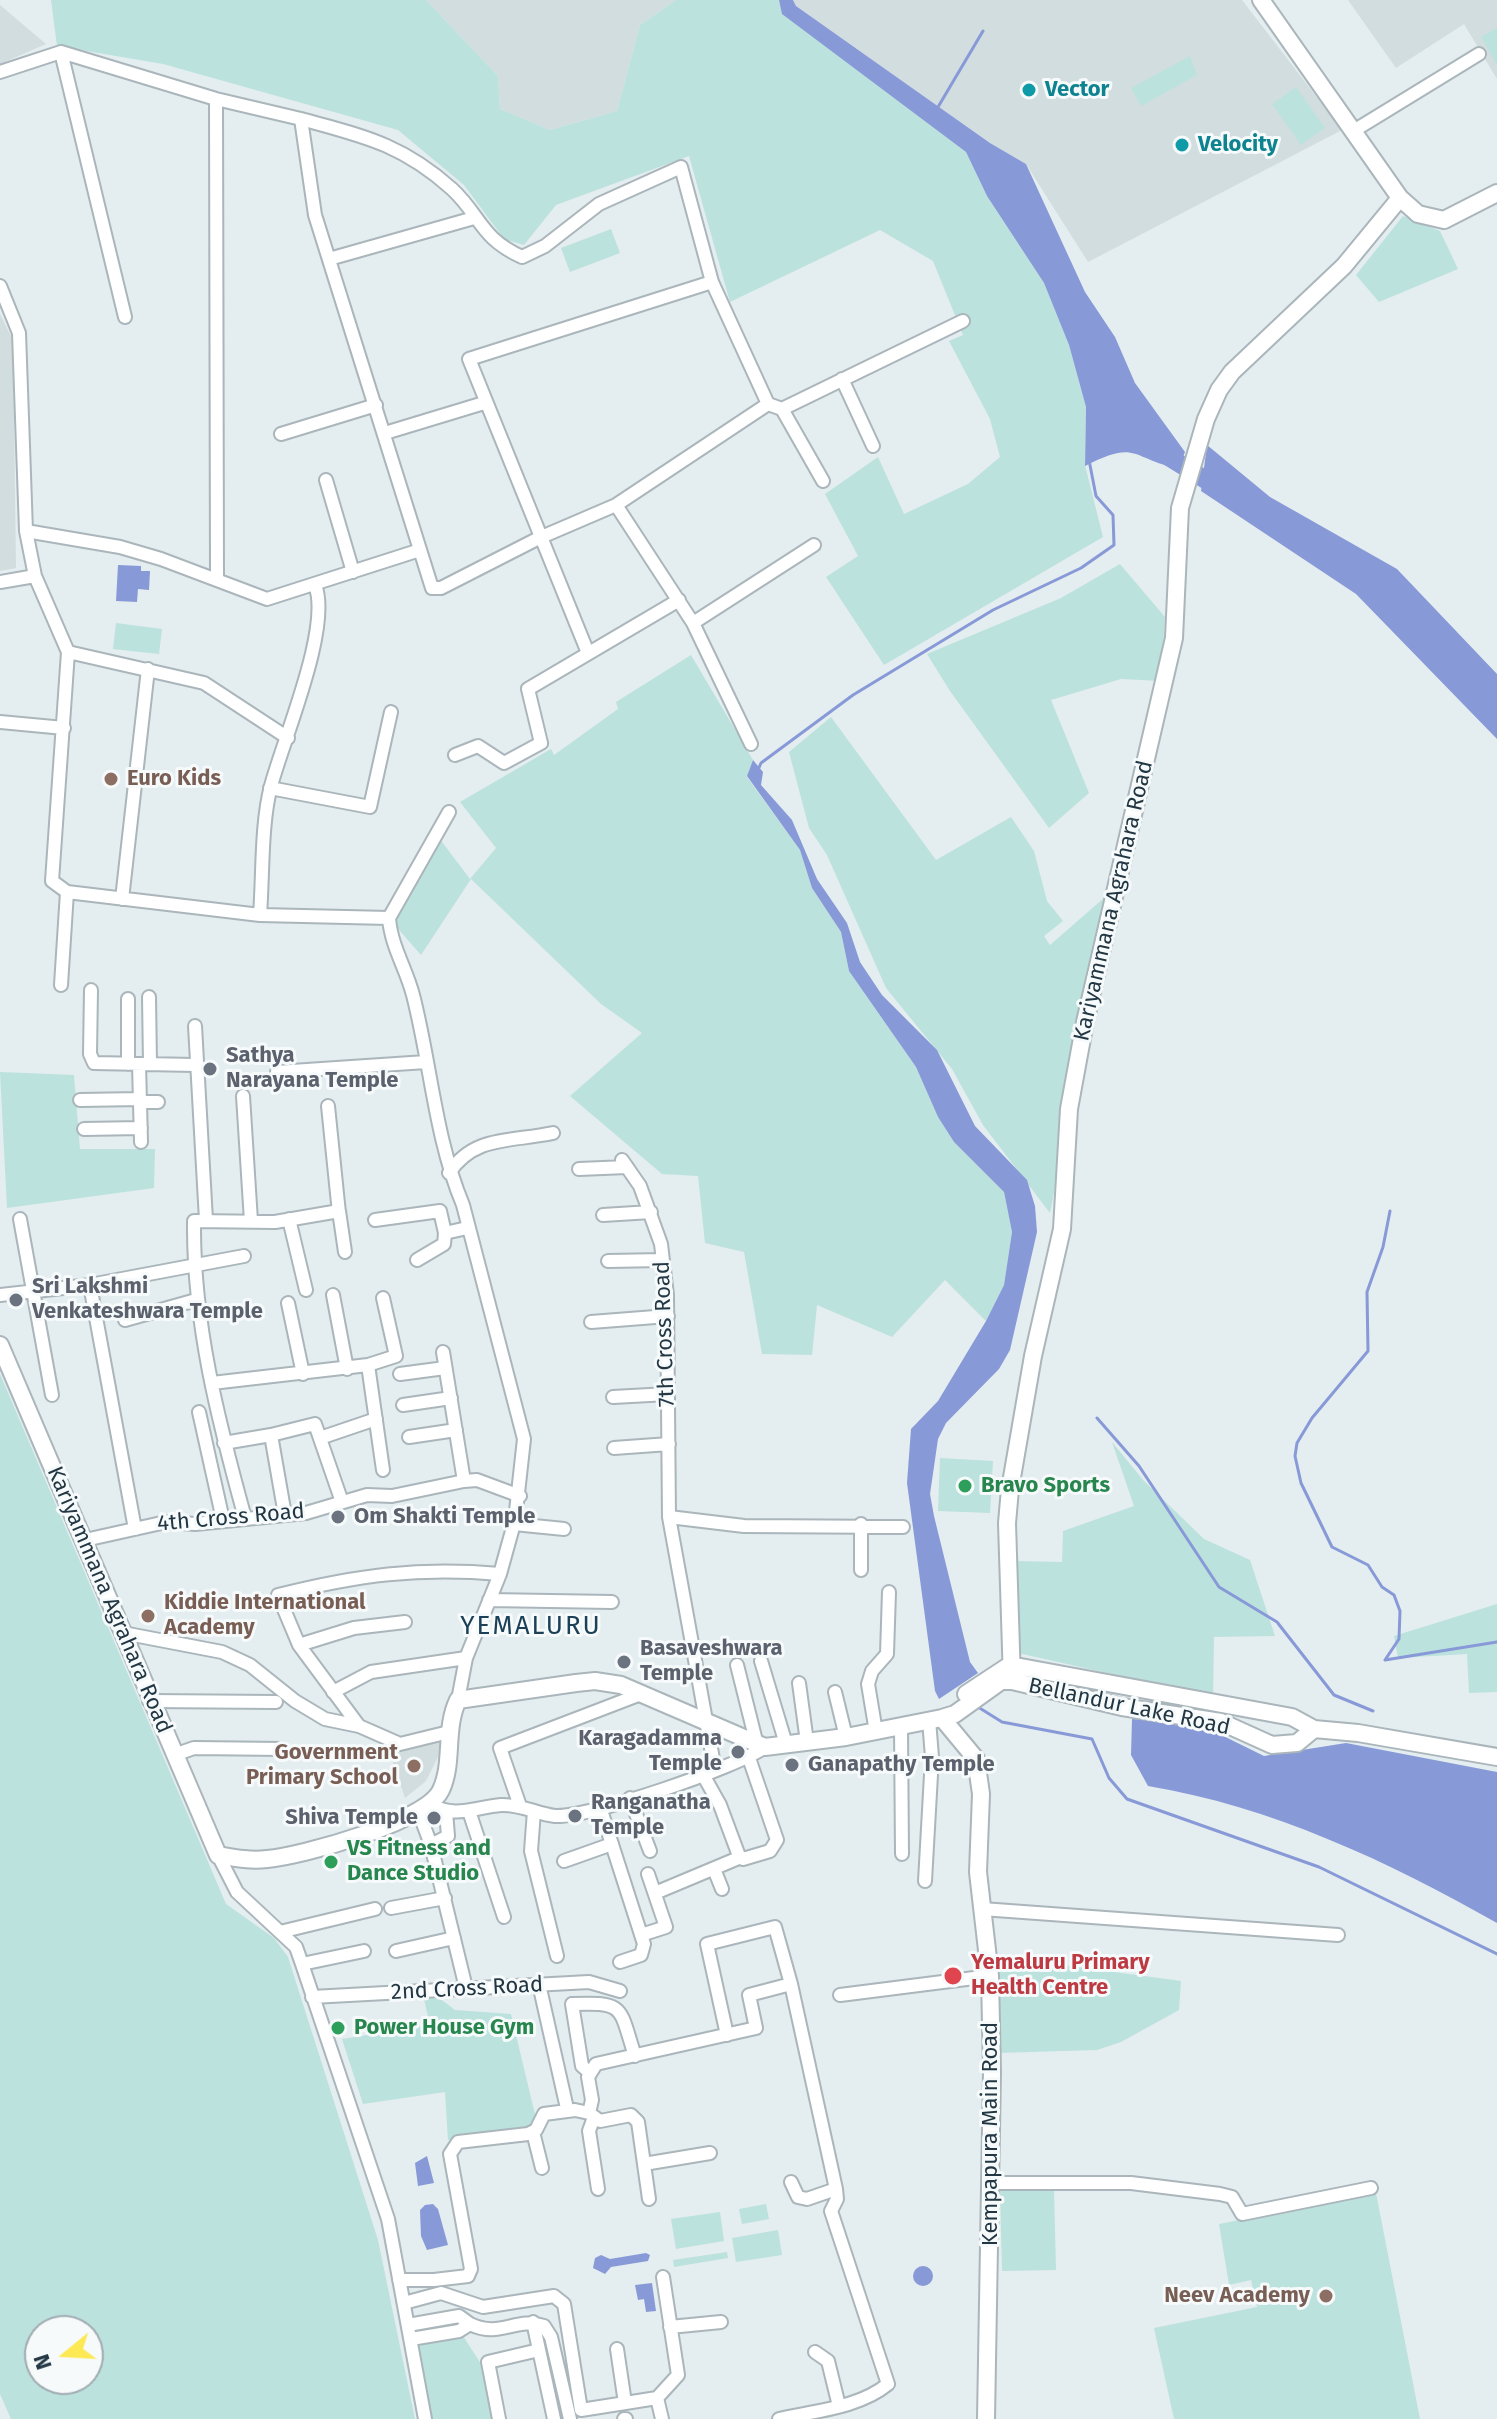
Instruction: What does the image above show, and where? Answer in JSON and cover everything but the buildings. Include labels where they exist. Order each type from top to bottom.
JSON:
[{"type":"street","points":[[1261,0],[1400,198],[1418,214],[1444,220],[1497,193]]},
{"type":"street","points":[[61,52],[125,317]]},
{"type":"street","points":[[0,72],[61,52],[216,99],[301,119],[401,149],[454,191],[497,246],[522,257],[545,246],[599,204],[681,167],[712,282],[768,404],[782,409],[823,481]]},
{"type":"street","points":[[1355,130],[1479,54]]},
{"type":"street","points":[[216,99],[217,580]]},
{"type":"street","points":[[301,119],[315,215],[432,588],[436,589],[539,538],[616,505],[768,404]]},
{"type":"street","name":"Kariyammana Agrahara Road","points":[[1005,1674],[1010,1489],[1033,1356],[1062,1229],[1069,1109],[1085,1022],[1174,638],[1180,508],[1185,489],[1199,439],[1219,390],[1232,372],[1344,266],[1400,198]]},
{"type":"street","points":[[329,259],[474,218]]},
{"type":"street","points":[[588,653],[484,403],[469,359],[712,282]]},
{"type":"street","points":[[0,286],[19,333],[26,531],[35,576],[68,652],[52,881],[67,892],[260,915],[389,918]]},
{"type":"street","points":[[782,409],[963,321]]},
{"type":"street","points":[[842,379],[873,446]]},
{"type":"street","points":[[385,433],[484,403]]},
{"type":"street","points":[[281,434],[376,405]]},
{"type":"street","points":[[326,480],[353,572]]},
{"type":"street","points":[[616,505],[693,623],[751,744]]},
{"type":"street","points":[[26,531],[120,547],[267,599],[420,550]]},
{"type":"street","points":[[693,623],[814,545]]},
{"type":"street","points":[[0,582],[35,576]]},
{"type":"street","points":[[260,915],[270,788],[288,738],[320,613],[315,585]]},
{"type":"street","points":[[455,755],[478,746],[504,763],[541,743],[528,689],[679,600]]},
{"type":"street","points":[[68,652],[204,683],[288,738]]},
{"type":"street","points":[[122,899],[148,669]]},
{"type":"street","points":[[270,788],[370,807],[391,712]]},
{"type":"street","points":[[0,722],[64,728]]},
{"type":"street","points":[[218,1855],[243,1860],[270,1859],[347,1842],[424,1807],[441,1791],[449,1732],[466,1658],[500,1574],[514,1524],[520,1496],[524,1439],[463,1205],[449,1173],[413,993],[391,937],[389,918],[449,812]]},
{"type":"street","points":[[61,985],[67,892]]},
{"type":"street","points":[[91,990],[91,1058],[94,1063],[195,1065]]},
{"type":"street","points":[[139,1064],[149,997]]},
{"type":"street","points":[[128,999],[139,1064],[141,1142]]},
{"type":"street","points":[[195,1026],[206,1220]]},
{"type":"street","points":[[277,1072],[426,1062]]},
{"type":"street","points":[[243,1096],[251,1221]]},
{"type":"street","points":[[80,1100],[158,1102]]},
{"type":"street","points":[[328,1106],[345,1252]]},
{"type":"street","points":[[84,1129],[141,1128]]},
{"type":"street","points":[[449,1173],[459,1157],[475,1146],[553,1133]]},
{"type":"street","name":"7th Cross Road","points":[[579,1169],[625,1163],[651,1212],[663,1260],[668,1316],[669,1517],[715,1770]]},
{"type":"street","points":[[375,1220],[440,1211],[444,1244],[417,1260]]},
{"type":"street","points":[[603,1215],[651,1212]]},
{"type":"street","points":[[245,1518],[224,1443],[196,1300],[194,1221],[289,1219],[339,1213]]},
{"type":"street","points":[[20,1219],[52,1395]]},
{"type":"street","points":[[289,1219],[306,1290]]},
{"type":"street","points":[[445,1233],[467,1228]]},
{"type":"street","points":[[0,1295],[90,1285],[244,1256]]},
{"type":"street","points":[[608,1261],[663,1260]]},
{"type":"street","name":"4th Cross Road","points":[[90,1285],[135,1529],[166,1522],[195,1524],[285,1515],[367,1495],[392,1496],[464,1481],[477,1480],[520,1496]]},
{"type":"street","points":[[333,1295],[347,1369]]},
{"type":"street","points":[[212,1383],[347,1369],[396,1356],[383,1298]]},
{"type":"street","points":[[125,1320],[196,1300]]},
{"type":"street","points":[[288,1303],[303,1374]]},
{"type":"street","points":[[591,1322],[668,1316]]},
{"type":"street","name":"Kariyammana Agrahara Road","points":[[0,1345],[85,1540],[149,1701],[218,1855],[237,1892],[296,1947],[388,2219],[425,2419]]},
{"type":"street","points":[[443,1352],[464,1481]]},
{"type":"street","points":[[368,1365],[383,1470]]},
{"type":"street","points":[[400,1374],[445,1368]]},
{"type":"street","points":[[613,1397],[668,1394]]},
{"type":"street","points":[[403,1405],[451,1398]]},
{"type":"street","points":[[199,1412],[223,1520]]},
{"type":"street","points":[[320,1438],[376,1419]]},
{"type":"street","points":[[224,1443],[315,1424],[342,1502]]},
{"type":"street","points":[[409,1437],[456,1430]]},
{"type":"street","points":[[271,1435],[285,1515]]},
{"type":"street","points":[[614,1448],[669,1444]]},
{"type":"street","points":[[669,1517],[744,1526],[861,1524],[903,1527]]},
{"type":"street","points":[[514,1524],[564,1529]]},
{"type":"street","points":[[861,1524],[861,1570]]},
{"type":"street","points":[[85,1540],[135,1529]]},
{"type":"street","points":[[359,1726],[299,1645],[278,1595],[343,1579],[438,1569],[500,1574]]},
{"type":"street","points":[[876,1732],[868,1684],[872,1671],[887,1654],[889,1592]]},
{"type":"street","points":[[489,1600],[612,1602]]},
{"type":"street","points":[[299,1645],[354,1628],[405,1622]]},
{"type":"street","points":[[123,1633],[222,1652],[250,1665],[295,1701],[325,1719],[359,1726],[400,1744],[449,1732]]},
{"type":"street","points":[[333,1692],[371,1672],[466,1658]]},
{"type":"street","points":[[761,1661],[786,1744]]},
{"type":"street","points":[[655,1893],[741,1857],[770,1851],[777,1840],[737,1665]]},
{"type":"street","points":[[424,1807],[446,1812],[501,1805],[520,1806],[557,1816],[600,1807],[715,1770],[757,1750],[876,1732],[945,1715],[1005,1674]]},
{"type":"street","name":"Bellandur Lake Road","points":[[1005,1674],[1292,1717],[1314,1729],[1358,1733],[1497,1757]]},
{"type":"street","name":"Bellandur Lake Road","points":[[1005,1674],[1122,1707],[1221,1722],[1272,1745],[1297,1743],[1314,1729]]},
{"type":"street","points":[[458,1700],[595,1681],[641,1694],[708,1722],[757,1750]]},
{"type":"street","points":[[799,1683],[807,1742]]},
{"type":"street","points":[[835,1692],[846,1737]]},
{"type":"street","points":[[520,1806],[500,1748],[641,1694]]},
{"type":"street","points":[[149,1701],[276,1702]]},
{"type":"street","points":[[925,1881],[932,1757],[945,1715]]},
{"type":"street","name":"Kempapura Main Road","points":[[945,1715],[976,1759],[981,1794],[978,1872],[990,1976],[991,2183],[986,2419]]},
{"type":"street","points":[[901,1727],[902,1854]]},
{"type":"street","points":[[174,1755],[194,1748],[282,1749]]},
{"type":"street","points":[[702,1773],[720,1805],[741,1857]]},
{"type":"street","points":[[630,1798],[650,1851]]},
{"type":"street","points":[[424,1807],[466,1988]]},
{"type":"street","points":[[600,1807],[641,1935],[641,1955],[620,1962]]},
{"type":"street","points":[[469,1811],[504,1917]]},
{"type":"street","points":[[534,1811],[531,1851],[557,1956]]},
{"type":"street","points":[[431,1845],[448,1836],[446,1812]]},
{"type":"street","points":[[564,1861],[612,1844]]},
{"type":"street","points":[[714,1869],[722,1889]]},
{"type":"street","points":[[641,1935],[666,1927],[648,1874]]},
{"type":"street","points":[[391,1908],[445,1898]]},
{"type":"street","points":[[280,1932],[375,1909]]},
{"type":"street","points":[[982,1909],[1338,1935]]},
{"type":"street","points":[[727,2035],[706,1948],[710,1941],[775,1927],[791,1984],[836,2189],[837,2199],[831,2211],[888,2384],[877,2393],[839,2406],[779,2419]]},
{"type":"street","points":[[396,1951],[454,1938]]},
{"type":"street","points":[[302,1964],[364,1951]]},
{"type":"street","points":[[840,1995],[990,1976]]},
{"type":"street","name":"2nd Cross Road","points":[[312,1997],[589,1982],[620,1991]]},
{"type":"street","points":[[539,1984],[566,2104]]},
{"type":"street","points":[[589,2072],[596,2064],[756,2028],[749,1995],[791,1984]]},
{"type":"street","points":[[598,2189],[589,2131],[592,2100],[589,2072],[582,2066],[572,2004],[607,2003],[621,2012],[635,2056]]},
{"type":"street","points":[[542,2168],[533,2132],[544,2114],[575,2110],[600,2121],[631,2115],[638,2122],[649,2199]]},
{"type":"street","points":[[399,2280],[468,2276],[471,2269],[451,2148],[458,2142],[533,2132]]},
{"type":"street","points":[[644,2164],[710,2153]]},
{"type":"street","points":[[791,2182],[798,2197],[807,2199],[836,2189]]},
{"type":"street","points":[[991,2183],[1131,2183],[1232,2197],[1242,2214],[1371,2188]]},
{"type":"street","points":[[404,2303],[441,2293],[483,2307],[554,2296],[564,2304],[581,2410],[657,2398],[678,2375],[663,2277]]},
{"type":"street","points":[[441,2293],[444,2279]]},
{"type":"street","points":[[408,2325],[459,2316],[487,2332],[533,2322],[544,2326],[551,2337],[570,2419]]},
{"type":"street","points":[[533,2322],[554,2419]]},
{"type":"street","points":[[670,2327],[721,2322]]},
{"type":"street","points":[[411,2339],[459,2331],[470,2324]]},
{"type":"street","points":[[617,2349],[625,2403]]},
{"type":"street","points":[[499,2419],[488,2362],[539,2350]]},
{"type":"street","points":[[815,2352],[828,2361],[839,2406]]},
{"type":"street","points":[[657,2398],[662,2419]]},
{"type":"shaded area","points":[[426,0],[676,0],[640,25],[617,111],[550,130],[500,109],[498,76]]},
{"type":"shaded area","points":[[793,0],[1242,0],[1342,130],[1088,262],[1026,164],[990,143],[796,6]]},
{"type":"shaded area","points":[[1348,0],[1497,0],[1497,79],[1464,24],[1396,68]]},
{"type":"shaded area","points":[[0,5],[46,44],[0,64]]},
{"type":"shaded area","points":[[0,314],[13,340],[16,568],[0,571]]},
{"type":"shaded area","name":"Government Primary School","points":[[440,1734],[441,1751],[426,1781],[405,1798],[388,1748]]},
{"type":"green space","points":[[51,0],[426,0],[498,76],[500,109],[550,130],[617,111],[640,25],[676,0],[779,0],[783,14],[966,152],[987,196],[1044,283],[1069,345],[1086,407],[1085,465],[1103,537],[884,665],[826,577],[858,556],[825,494],[878,457],[904,514],[968,484],[1000,457],[990,419],[949,341],[963,335],[933,261],[880,230],[730,302],[689,156],[556,205],[524,245],[504,239],[464,185],[398,130],[163,64],[57,46]]},
{"type":"green space","points":[[1497,28],[1497,65],[1481,37]]},
{"type":"green space","points":[[1190,56],[1197,75],[1141,106],[1131,88]]},
{"type":"green space","points":[[1296,87],[1325,128],[1301,145],[1272,104]]},
{"type":"green space","points":[[1403,216],[1440,231],[1458,269],[1379,302],[1356,275]]},
{"type":"green space","points":[[611,229],[620,253],[570,272],[561,248]]},
{"type":"green space","points":[[1120,564],[1165,617],[1161,681],[1121,679],[1051,700],[1089,793],[1049,828],[950,691],[927,654],[1061,598]]},
{"type":"green space","points":[[116,623],[162,629],[159,654],[113,649]]},
{"type":"green space","points":[[691,655],[753,760],[747,777],[800,850],[812,888],[841,932],[849,971],[916,1067],[938,1117],[954,1142],[1004,1192],[1012,1232],[1004,1285],[986,1321],[945,1280],[892,1337],[817,1305],[812,1355],[762,1354],[744,1252],[705,1243],[698,1176],[662,1174],[570,1096],[642,1033],[601,1004],[471,879],[421,955],[393,923],[439,838],[470,879],[496,848],[460,802],[551,749],[554,755],[618,709],[616,702]]},
{"type":"green space","points":[[831,717],[936,860],[1011,817],[1034,851],[1047,901],[1063,921],[1044,936],[1050,945],[1112,891],[1050,1213],[983,1125],[952,1069],[886,988],[827,855],[809,828],[789,752]]},
{"type":"green space","points":[[0,1072],[74,1075],[80,1149],[155,1149],[154,1188],[7,1208]]},
{"type":"green space","points":[[0,1374],[226,1904],[274,1938],[288,1957],[378,2240],[415,2419],[11,2419],[0,2394]]},
{"type":"green space","points":[[1112,1442],[1144,1481],[1204,1539],[1250,1560],[1275,1636],[1214,1637],[1213,1697],[1018,1653],[1015,1561],[1062,1562],[1063,1531],[1134,1506]]},
{"type":"green space","name":"Bravo Sports","points":[[940,1458],[993,1461],[990,1513],[938,1511]]},
{"type":"green space","points":[[1497,1604],[1497,1692],[1469,1693],[1467,1654],[1398,1658],[1394,1636]]},
{"type":"green space","points":[[996,1956],[1181,1981],[1179,2010],[1121,2042],[1097,2050],[997,2053]]},
{"type":"green space","points":[[434,1994],[455,2010],[511,2014],[538,2127],[448,2140],[445,2092],[363,2104],[342,2039],[430,2025],[423,1995]]},
{"type":"green space","points":[[1054,2190],[1056,2270],[1002,2271],[1000,2191]]},
{"type":"green space","name":"Neev Academy","points":[[1376,2193],[1420,2419],[1174,2419],[1154,2328],[1257,2307],[1251,2280],[1229,2285],[1219,2224]]},
{"type":"green space","points":[[766,2204],[769,2219],[742,2224],[739,2209]]},
{"type":"green space","points":[[720,2212],[724,2241],[676,2249],[671,2219]]},
{"type":"green space","points":[[778,2230],[782,2255],[736,2262],[732,2238]]},
{"type":"green space","points":[[727,2252],[728,2258],[674,2267],[673,2260]]},
{"type":"green space","points":[[449,2335],[463,2336],[483,2367],[493,2419],[431,2419],[418,2342]]},
{"type":"water","points":[[779,0],[793,0],[796,6],[990,143],[1026,164],[1085,292],[1115,337],[1135,383],[1185,452],[1178,469],[1124,452],[1085,466],[1086,407],[1069,345],[1044,283],[987,196],[966,152],[782,14]]},
{"type":"water","points":[[1207,445],[1270,497],[1397,569],[1497,674],[1497,739],[1356,594],[1201,491]]},
{"type":"water","points":[[118,565],[141,566],[141,571],[150,571],[149,590],[138,589],[137,602],[116,601]]},
{"type":"water","points":[[753,760],[763,772],[761,785],[792,820],[817,879],[847,923],[860,962],[882,995],[937,1050],[975,1126],[1027,1180],[1035,1206],[1037,1232],[1010,1350],[999,1369],[946,1423],[938,1439],[930,1494],[970,1662],[978,1673],[939,1699],[935,1691],[907,1483],[911,1429],[938,1401],[986,1321],[1004,1285],[1012,1232],[1004,1192],[954,1142],[938,1117],[916,1067],[849,971],[841,932],[812,888],[800,850],[747,776]]},
{"type":"water","points":[[1132,1719],[1195,1722],[1264,1756],[1346,1743],[1497,1772],[1497,1923],[1372,1858],[1328,1839],[1239,1807],[1148,1786],[1131,1755]]},
{"type":"water","points":[[427,2156],[434,2183],[418,2186],[415,2163]]},
{"type":"water","points":[[433,2204],[438,2209],[448,2245],[427,2250],[421,2236],[420,2210],[425,2205]]},
{"type":"water","points":[[601,2255],[610,2259],[650,2255],[648,2261],[611,2267],[605,2274],[593,2268],[595,2258]]},
{"type":"water","points":[[923,2266],[930,2269],[933,2276],[930,2283],[923,2286],[916,2283],[913,2276],[916,2269]]},
{"type":"water","points":[[652,2283],[656,2311],[646,2312],[644,2299],[638,2300],[635,2285]]},
{"type":"waterway","points":[[938,107],[983,31]]},
{"type":"waterway","points":[[1159,451],[1222,490]]},
{"type":"waterway","points":[[758,770],[761,763],[853,695],[993,610],[1081,568],[1114,545],[1113,515],[1096,496],[1089,460]]},
{"type":"waterway","points":[[1385,1660],[1399,1639],[1400,1611],[1394,1595],[1382,1587],[1368,1565],[1332,1547],[1301,1483],[1295,1456],[1297,1443],[1312,1418],[1368,1351],[1367,1292],[1383,1247],[1390,1211]]},
{"type":"waterway","points":[[1097,1418],[1139,1466],[1219,1587],[1277,1622],[1334,1695],[1373,1711]]},
{"type":"waterway","points":[[1385,1660],[1497,1642]]},
{"type":"waterway","points":[[978,1707],[1002,1722],[1092,1739],[1109,1778],[1127,1799],[1319,1867],[1497,1954]]},
{"type":"place","name":"Vector","points":[[1029,90]]},
{"type":"place","name":"Velocity","points":[[1182,145]]},
{"type":"place","name":"Euro Kids","points":[[111,779]]},
{"type":"place","name":"Sathya Narayana Temple","points":[[210,1069]]},
{"type":"place","name":"Sri Lakshmi Venkateshwara Temple","points":[[16,1300]]},
{"type":"place","name":"Bravo Sports","points":[[965,1486]]},
{"type":"place","name":"Om Shakti Temple","points":[[338,1517]]},
{"type":"place","name":"Kiddie International Academy","points":[[148,1616]]},
{"type":"place","name":"Basaveshwara Temple","points":[[624,1662]]},
{"type":"place","name":"Karagadamma Temple","points":[[738,1752]]},
{"type":"place","name":"Ganapathy Temple","points":[[792,1765]]},
{"type":"place","name":"Government Primary School","points":[[414,1766]]},
{"type":"place","name":"Ranganatha Temple","points":[[575,1816]]},
{"type":"place","name":"Shiva Temple","points":[[434,1818]]},
{"type":"place","name":"VS Fitness and Dance Studio","points":[[331,1862]]},
{"type":"place","name":"Yemaluru Primary Health Centre","points":[[953,1976]]},
{"type":"place","name":"Power House Gym","points":[[338,2028]]},
{"type":"place","name":"Neev Academy","points":[[1326,2296]]},
{"type":"district","name":"YEMALURU","points":[[531,1627]]}]
